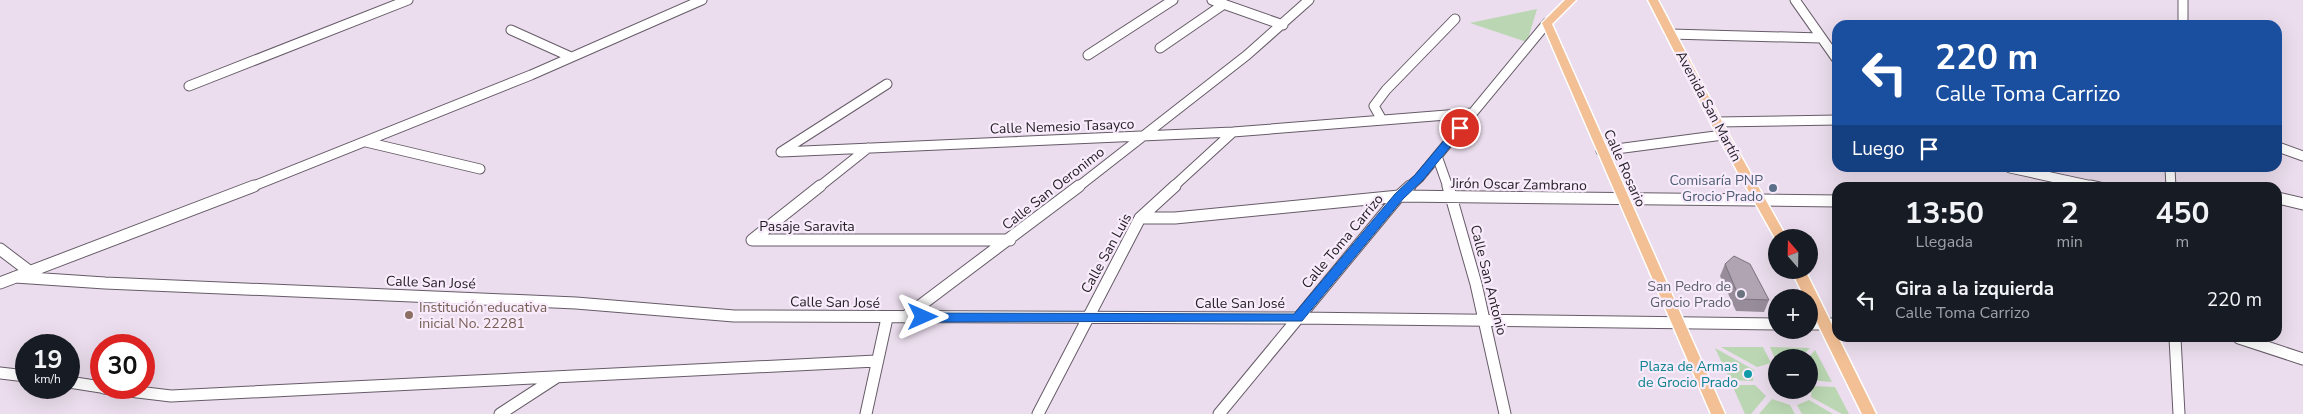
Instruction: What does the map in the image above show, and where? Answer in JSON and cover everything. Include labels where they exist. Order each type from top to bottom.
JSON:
[{"type":"main road","name":"Calle Toma Carrizo","points":[[1547,23],[1571,0]]},
{"type":"main road","name":"Avenida San Martín","points":[[1652,0],[1723,135],[1776,229]]},
{"type":"main road","name":"Calle Rosario","points":[[1547,23],[1601,151],[1680,324],[1718,414]]},
{"type":"main road","points":[[1804,279],[1832,324]]},
{"type":"main road","points":[[1839,342],[1869,414]]},
{"type":"street","points":[[189,86],[408,0]]},
{"type":"street","points":[[0,283],[366,142],[571,57],[702,0]]},
{"type":"street","points":[[1088,55],[1173,0]]},
{"type":"street","points":[[1212,0],[1283,25]]},
{"type":"street","name":"Calle San Oeronimo","points":[[905,317],[1010,240],[1283,25],[1309,0]]},
{"type":"street","points":[[1794,0],[1832,53]]},
{"type":"street","points":[[2183,0],[2183,20]]},
{"type":"street","points":[[1160,48],[1224,4]]},
{"type":"street","points":[[1382,120],[1375,109],[1380,98],[1455,19]]},
{"type":"street","name":"Calle Toma Carrizo","points":[[1219,414],[1399,196],[1436,156],[1547,23]]},
{"type":"street","points":[[511,30],[571,57]]},
{"type":"street","points":[[1670,34],[1821,38]]},
{"type":"street","name":"Calle Nemesio Tasayco","points":[[888,84],[781,152],[1233,132],[1472,113]]},
{"type":"street","points":[[1717,122],[1832,120]]},
{"type":"street","name":"Calle San Luis","points":[[1038,414],[1140,218],[1233,132]]},
{"type":"street","points":[[1601,151],[1723,135]]},
{"type":"street","points":[[366,142],[480,169]]},
{"type":"street","name":"Pasaje Saravita","points":[[868,148],[752,240],[1010,240]]},
{"type":"street","points":[[2282,148],[2303,156]]},
{"type":"street","name":"Calle San Antonio","points":[[1436,156],[1452,197],[1484,320],[1505,414]]},
{"type":"street","points":[[2028,172],[2073,182]]},
{"type":"street","name":"Jirón Oscar Zambrano","points":[[1140,218],[1175,218],[1399,196],[1832,201]]},
{"type":"street","points":[[2282,199],[2303,204]]},
{"type":"street","points":[[0,249],[29,271]]},
{"type":"street","name":"Calle San José","points":[[15,277],[105,283],[576,303],[734,316],[1297,318],[1768,324]]},
{"type":"street","points":[[866,414],[886,318]]},
{"type":"street","points":[[1818,324],[1832,324]]},
{"type":"street","points":[[2176,342],[2179,414]]},
{"type":"street","points":[[2251,342],[2303,359]]},
{"type":"street","points":[[155,394],[171,396],[876,361]]},
{"type":"street","points":[[0,372],[15,374]]},
{"type":"street","points":[[500,414],[558,376]]},
{"type":"green space","points":[[1537,9],[1527,42],[1470,23]]},
{"type":"green space","points":[[1721,347],[1763,347],[1768,357],[1768,364],[1757,367]]},
{"type":"green space","points":[[1770,347],[1810,348],[1809,349],[1771,349]]},
{"type":"green space","points":[[1715,348],[1754,370],[1753,381],[1730,380]]},
{"type":"green space","points":[[1818,356],[1832,382],[1818,381]]},
{"type":"green space","points":[[1732,385],[1755,385],[1766,396],[1751,414],[1745,414]]},
{"type":"green space","points":[[1818,386],[1835,387],[1849,414],[1842,414],[1815,399],[1818,399]]},
{"type":"green space","points":[[1772,399],[1790,405],[1795,414],[1759,414]]},
{"type":"green space","points":[[1809,400],[1833,414],[1802,414],[1797,405]]},
{"type":"building","points":[[1734,256],[1750,264],[1768,300],[1740,299],[1725,264]]},
{"type":"place","name":"Comisaría PNP Grocio Prado","points":[[1773,188]]},
{"type":"place","name":"San Pedro de Grocio Prado","points":[[1741,294]]},
{"type":"place","name":"Institución educativa inicial No. 22281","points":[[409,315]]},
{"type":"place","name":"Plaza de Armas de Grocio Prado","points":[[1748,374]]},
{"type":"route","points":[[923,317],[1297,318],[1399,196],[1419,178],[1460,128]]}]
